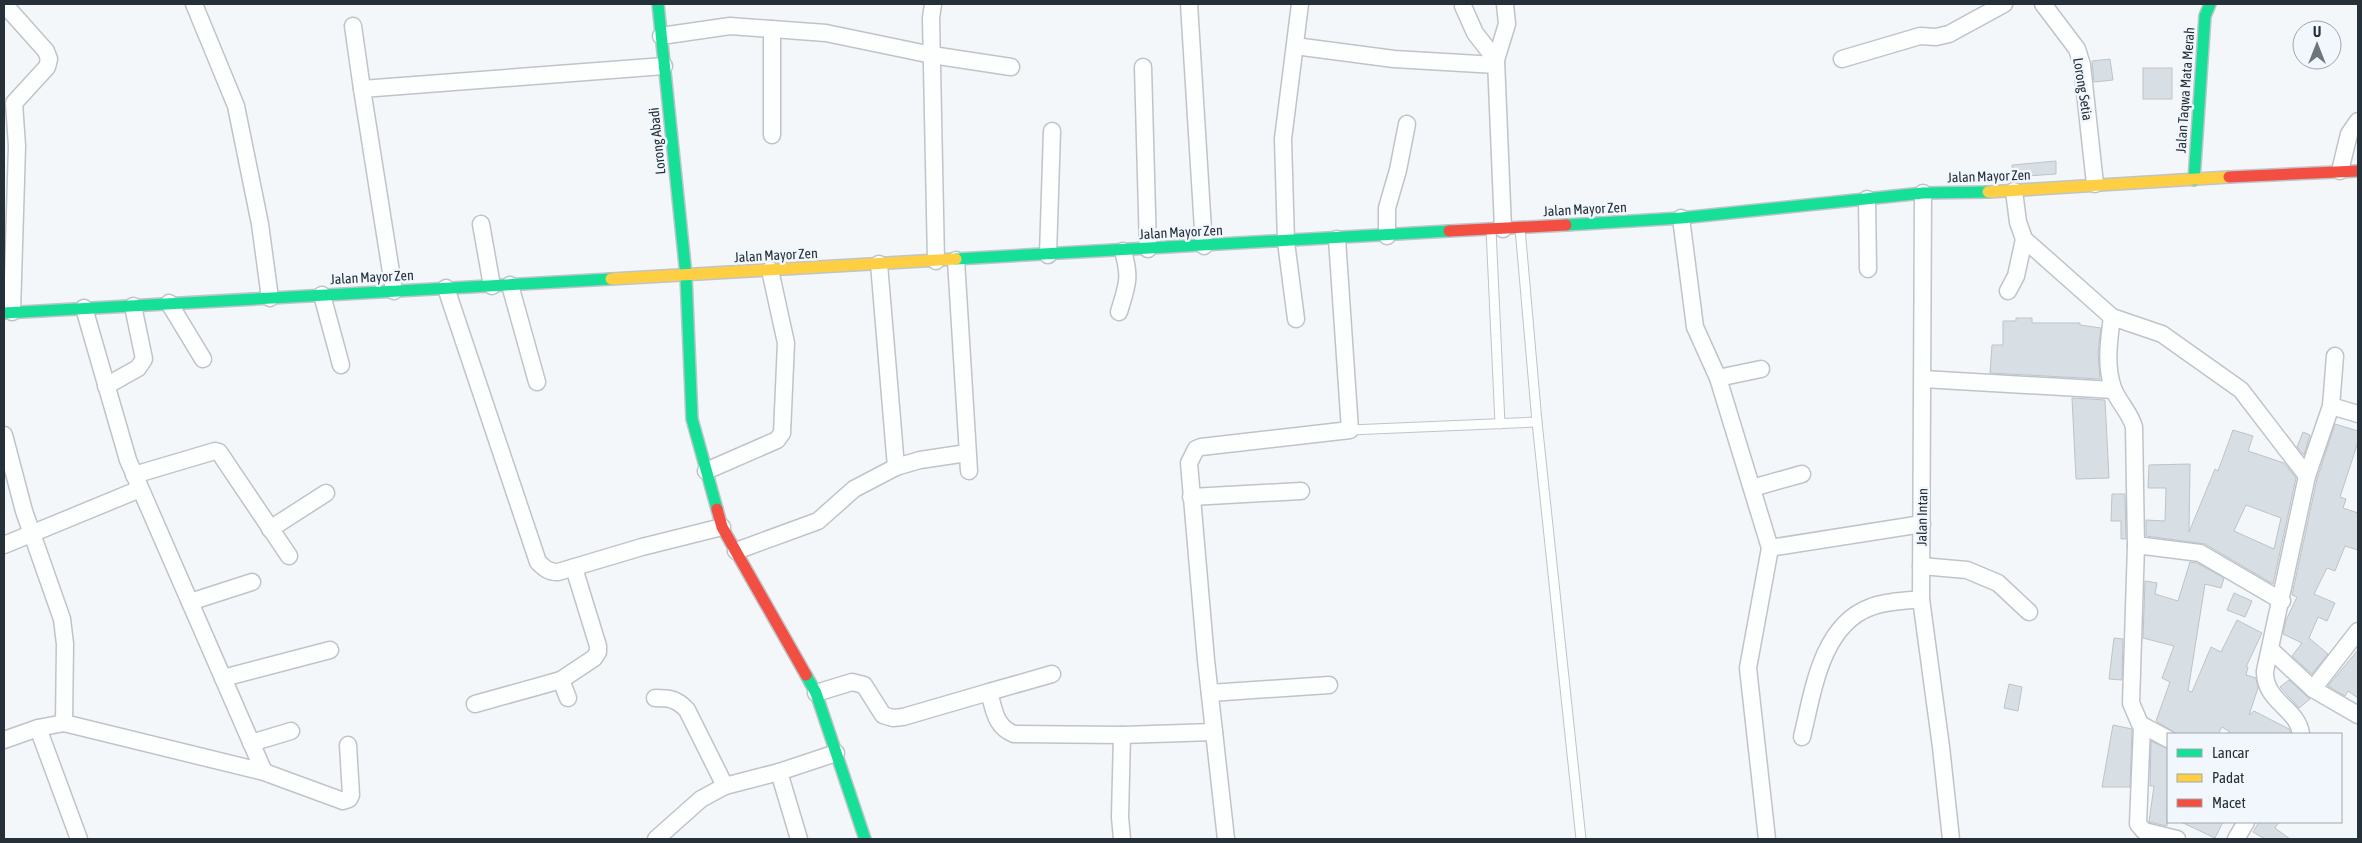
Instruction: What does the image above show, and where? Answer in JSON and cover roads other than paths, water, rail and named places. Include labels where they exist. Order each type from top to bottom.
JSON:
[{"type":"street","points":[[4,4],[46,51],[49,59],[47,67],[14,103],[17,146],[8,312]]},
{"type":"street","points":[[194,4],[236,106],[260,224],[270,298]]},
{"type":"street","name":"Lorong Abadi","points":[[658,4],[686,275],[692,419],[722,527],[787,638],[816,693],[865,839]]},
{"type":"street","points":[[933,4],[931,18],[936,261]]},
{"type":"street","points":[[1189,4],[1204,246]]},
{"type":"street","points":[[1296,319],[1286,242],[1283,139],[1300,4]]},
{"type":"street","points":[[1497,229],[1496,62],[1507,24],[1505,4]]},
{"type":"street","points":[[1842,59],[1920,36],[1936,37],[1949,34],[2004,4]]},
{"type":"street","name":"Lorong Setia","points":[[2043,4],[2077,49],[2082,65],[2095,184]]},
{"type":"street","name":"Jalan Taqwa Mata Merah","points":[[2194,180],[2205,16],[2210,4]]},
{"type":"street","points":[[1463,6],[1475,33],[1487,46],[1496,62]]},
{"type":"street","points":[[353,26],[394,291]]},
{"type":"street","points":[[661,36],[730,26],[826,33],[932,55],[1011,67]]},
{"type":"street","points":[[772,29],[772,135]]},
{"type":"street","points":[[1295,46],[1394,60],[1496,62]]},
{"type":"street","points":[[362,89],[664,66]]},
{"type":"street","points":[[1143,67],[1148,249]]},
{"type":"street","points":[[2340,171],[2349,134],[2358,121]]},
{"type":"street","points":[[1386,236],[1386,208],[1398,170],[1407,124]]},
{"type":"street","points":[[1048,255],[1052,131]]},
{"type":"street","name":"Jalan Mayor Zen","points":[[8,312],[1286,242],[1681,218],[1923,193],[2014,191],[2095,184],[2340,171],[2358,172]]},
{"type":"street","points":[[2014,191],[2018,222],[2024,239],[2112,317],[2162,334],[2241,390],[2307,476]]},
{"type":"street","name":"Jalan Intan","points":[[1923,193],[1921,599],[1942,748],[1951,839]]},
{"type":"street","points":[[1867,199],[1868,269]]},
{"type":"street","points":[[1681,218],[1695,327],[1718,378],[1770,548],[1748,668],[1767,839]]},
{"type":"street","points":[[481,224],[492,286]]},
{"type":"street","points":[[1226,839],[1210,693],[1189,463],[1196,449],[1350,430],[1337,238]]},
{"type":"street","points":[[2008,291],[2016,276],[2024,239]]},
{"type":"street","points":[[1119,312],[1128,284],[1129,272],[1123,251]]},
{"type":"street","points":[[956,260],[969,471]]},
{"type":"street","points":[[880,264],[896,467]]},
{"type":"street","points":[[706,471],[778,440],[782,433],[786,343],[770,270]]},
{"type":"street","points":[[510,285],[537,382]]},
{"type":"street","points":[[446,288],[538,562],[550,572],[558,572],[642,547],[722,527]]},
{"type":"street","points":[[322,295],[341,365]]},
{"type":"street","points":[[169,303],[203,359]]},
{"type":"street","points":[[106,386],[138,368],[144,359],[133,306]]},
{"type":"street","points":[[84,308],[106,386],[137,482],[264,772]]},
{"type":"street","points":[[2112,317],[2108,354],[2113,390],[2131,417],[2134,427],[2136,545],[2131,703],[2142,726],[2138,824],[2144,831],[2177,839]]},
{"type":"street","points":[[2301,733],[2295,719],[2274,699],[2267,687],[2265,671],[2282,601],[2307,476],[2331,406],[2335,356]]},
{"type":"street","points":[[1718,378],[1760,370]]},
{"type":"street","points":[[1923,378],[2113,390]]},
{"type":"street","points":[[2331,406],[2358,414]]},
{"type":"street","points":[[4,435],[32,534],[62,618],[65,644],[64,723]]},
{"type":"street","points":[[4,545],[32,534],[137,482],[217,452],[289,556]]},
{"type":"street","points":[[736,551],[818,521],[854,489],[896,467],[920,460],[968,453]]},
{"type":"street","points":[[1752,488],[1802,474]]},
{"type":"street","points":[[1191,497],[1301,491]]},
{"type":"street","points":[[270,529],[326,493]]},
{"type":"street","points":[[1770,548],[1922,524]]},
{"type":"street","points":[[2136,545],[2200,553],[2282,601]]},
{"type":"street","points":[[1921,566],[1966,570],[1998,583],[2029,612]]},
{"type":"street","points":[[475,704],[561,680],[594,658],[598,652],[598,646],[574,568]]},
{"type":"street","points":[[190,602],[252,582]]},
{"type":"street","points":[[1802,737],[1827,648],[1848,620],[1871,607],[1921,599]]},
{"type":"street","points":[[2313,688],[2358,631]]},
{"type":"street","points":[[2270,649],[2313,688],[2358,715]]},
{"type":"street","points":[[223,678],[330,650]]},
{"type":"street","points":[[816,693],[852,682],[864,684],[883,715],[892,718],[903,717],[1052,674]]},
{"type":"street","points":[[561,680],[568,698]]},
{"type":"street","points":[[1210,693],[1329,684]]},
{"type":"street","points":[[989,692],[999,724],[1004,730],[1014,734],[1122,735],[1214,732]]},
{"type":"street","points":[[655,698],[672,698],[687,710],[725,786]]},
{"type":"street","points":[[4,740],[38,728],[64,723],[264,772],[334,800],[349,799],[351,795],[348,746]]},
{"type":"street","points":[[2142,726],[2167,738]]},
{"type":"street","points":[[38,728],[79,839]]},
{"type":"street","points":[[251,743],[291,731]]},
{"type":"street","points":[[1122,735],[1120,817],[1122,839]]},
{"type":"street","points":[[656,839],[701,799],[725,786],[780,772],[836,753]]},
{"type":"street","points":[[780,772],[799,839]]},
{"type":"street","points":[[2236,839],[2245,823]]},
{"type":"street","points":[[672,825],[680,839]]},
{"type":"lane","points":[[1520,228],[1537,422],[1581,839]]},
{"type":"lane","points":[[1497,229],[1500,424]]},
{"type":"lane","points":[[1350,430],[1537,422]]}]
